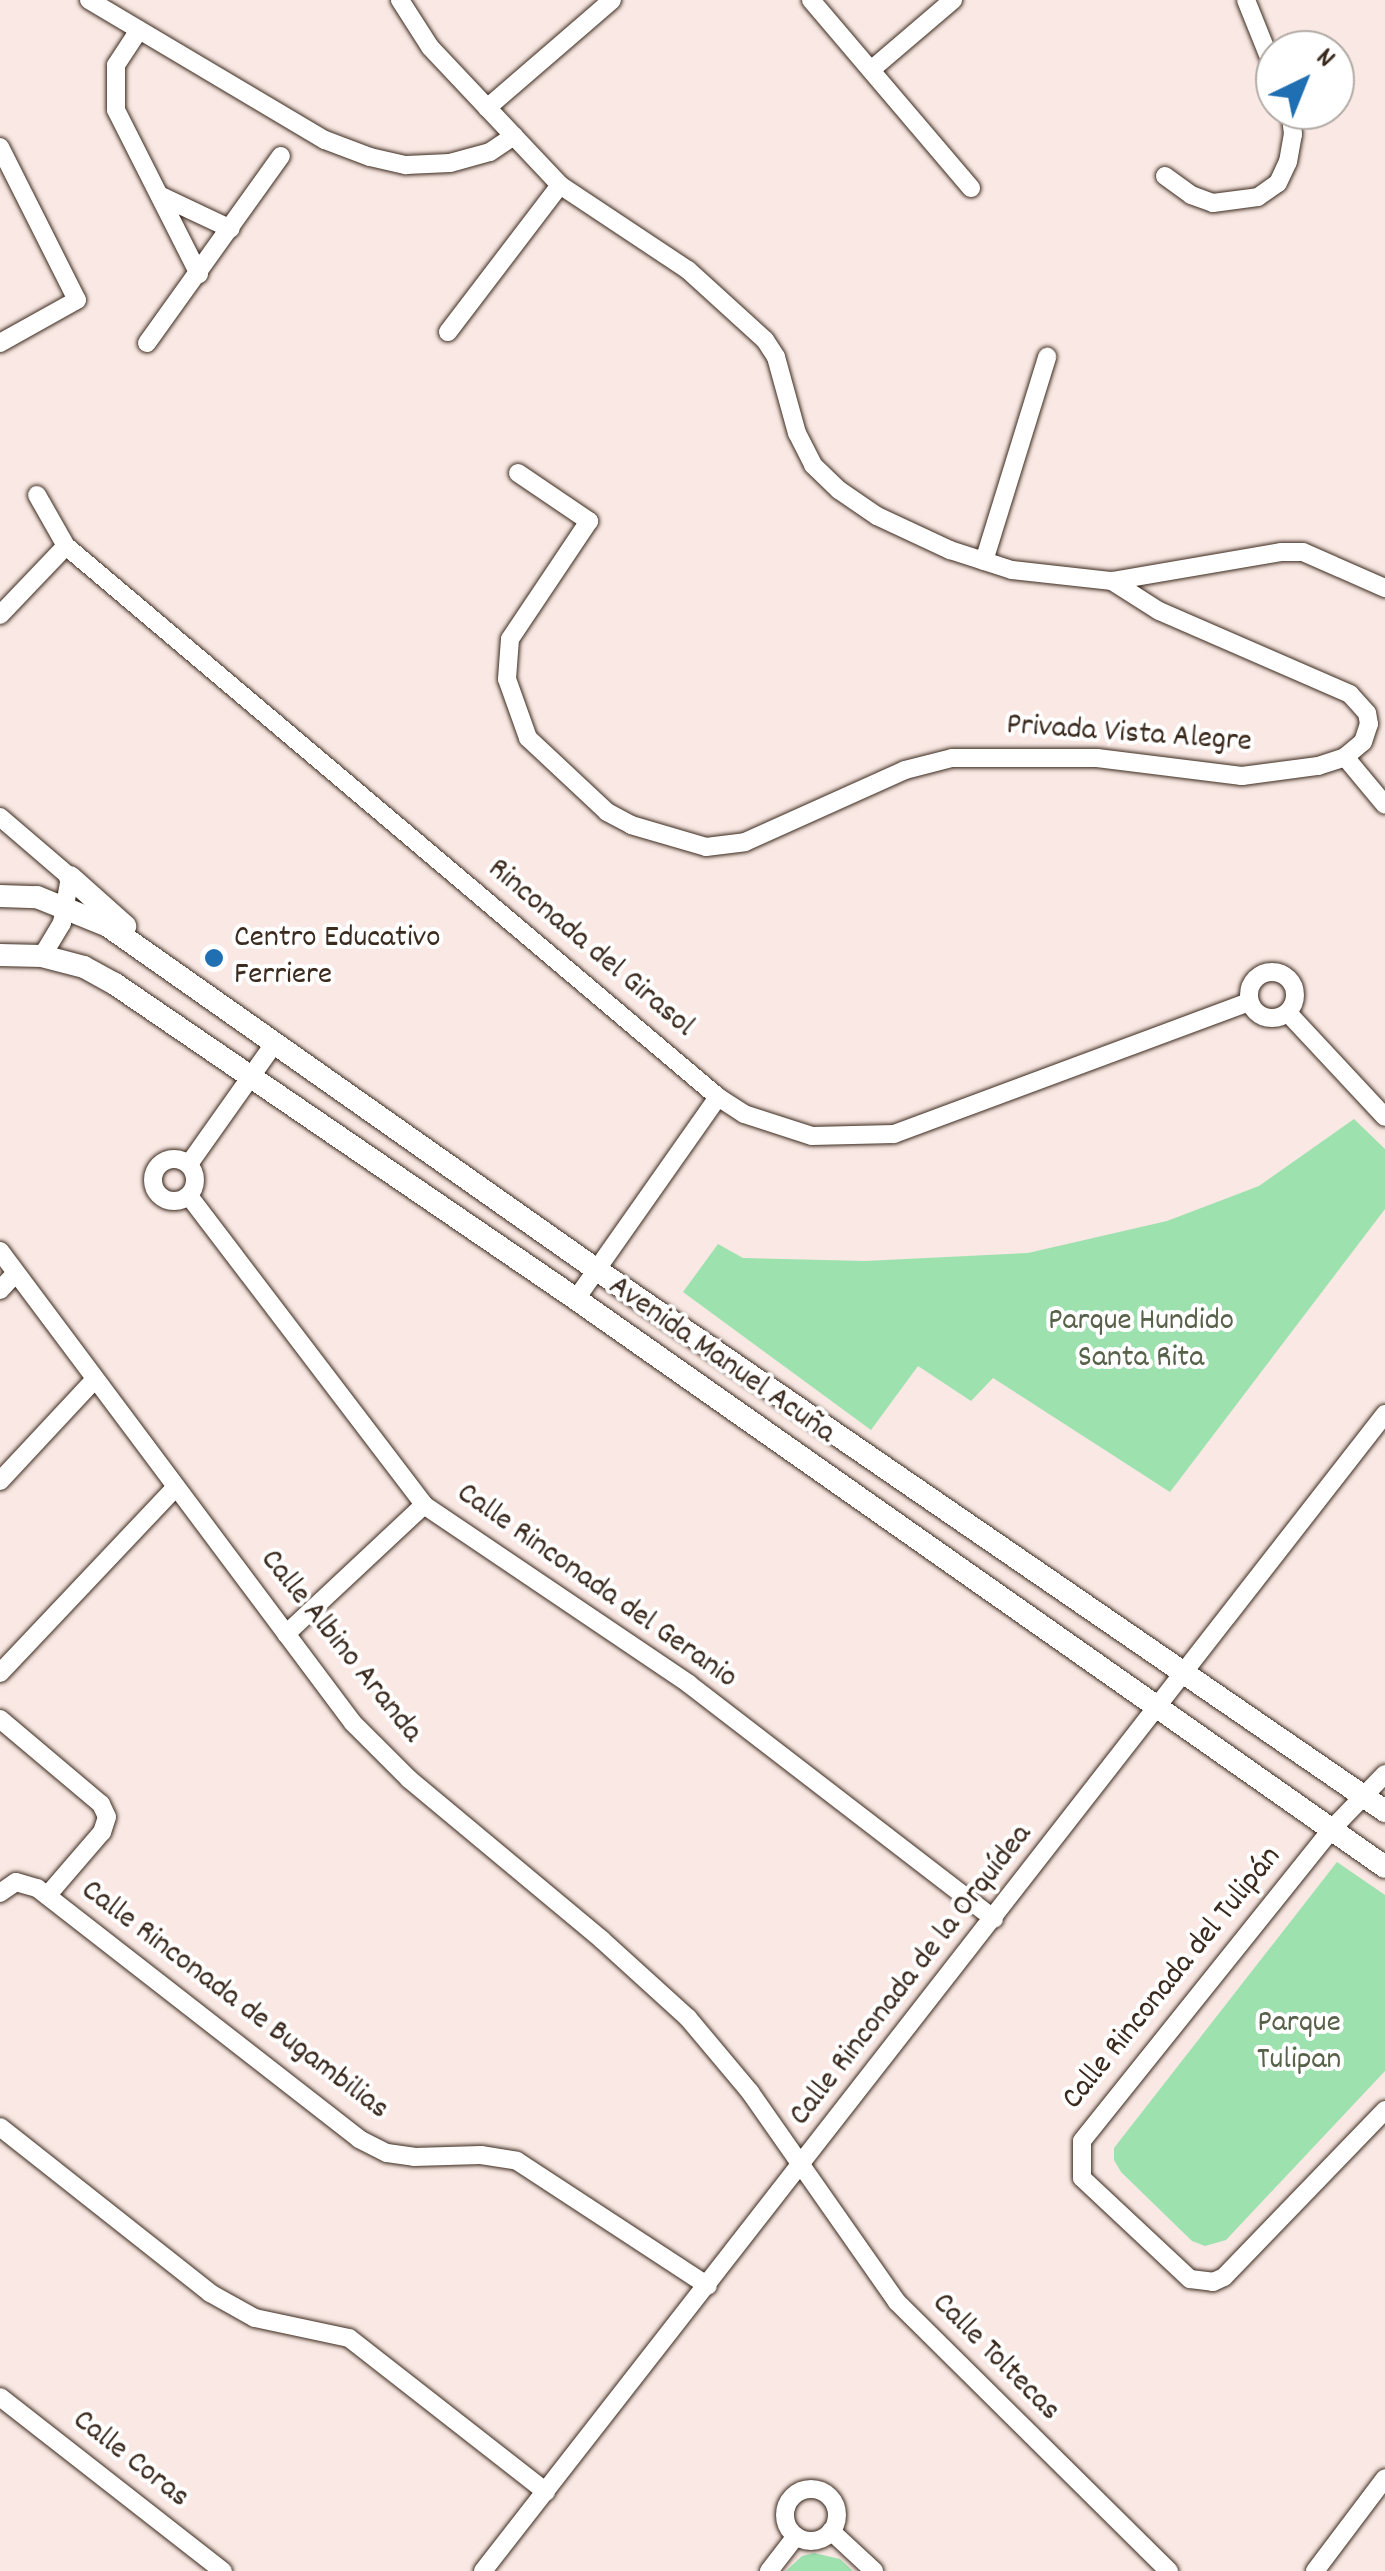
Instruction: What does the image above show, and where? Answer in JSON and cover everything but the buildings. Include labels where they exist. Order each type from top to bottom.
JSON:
[{"type":"street","points":[[89,0],[325,140],[370,157],[406,165],[450,163],[490,152],[514,136]]},
{"type":"street","points":[[400,0],[430,47],[560,186],[688,270],[765,340],[776,357],[797,433],[813,466],[838,490],[877,516],[1012,570],[1112,581],[1281,552],[1303,552],[1385,588]]},
{"type":"street","points":[[487,108],[612,0]]},
{"type":"street","points":[[812,0],[971,188]]},
{"type":"street","points":[[871,70],[954,0]]},
{"type":"street","points":[[1246,0],[1258,30]]},
{"type":"street","points":[[140,30],[116,65],[116,110],[198,274]]},
{"type":"street","points":[[1165,176],[1191,195],[1214,203],[1237,204],[1258,197],[1278,183],[1288,162],[1292,130]]},
{"type":"street","points":[[0,147],[77,300],[0,344]]},
{"type":"street","points":[[147,343],[281,156]]},
{"type":"street","points":[[448,332],[560,186]]},
{"type":"street","points":[[161,196],[231,229]]},
{"type":"street","points":[[984,561],[1046,357]]},
{"type":"street","name":"Privada Vista Alegre","points":[[518,473],[589,521],[516,626],[508,679],[515,712],[543,756],[591,801],[631,824],[706,847],[728,847],[905,770],[952,758],[1097,758],[1242,776],[1287,772],[1345,757]]},
{"type":"street","points":[[0,615],[66,546],[38,494]]},
{"type":"street","name":"Rinconada del Girasol","points":[[66,546],[718,1097],[744,1114],[812,1136],[894,1134],[1249,1002]]},
{"type":"street","points":[[1112,581],[1159,611],[1350,694],[1367,713],[1369,724],[1363,742],[1345,757],[1385,805]]},
{"type":"street","points":[[0,816],[196,987]]},
{"type":"street","points":[[42,956],[67,906],[70,878]]},
{"type":"street","points":[[0,896],[37,897],[67,906],[108,926],[196,987]]},
{"type":"street","name":"Avenida Manuel Acuña","points":[[0,955],[42,956],[84,968],[115,984],[1160,1706],[1385,1867]]},
{"type":"street","points":[[1272,971],[1285,975],[1294,987],[1296,1001],[1288,1014],[1273,1019],[1258,1014],[1249,1002],[1249,988],[1258,976],[1272,971]]},
{"type":"street","name":"Avenida Manuel Acuña","points":[[196,987],[597,1270],[1385,1811]]},
{"type":"street","points":[[1288,1014],[1385,1118]]},
{"type":"street","points":[[189,1164],[274,1044]]},
{"type":"street","points":[[576,1300],[718,1097]]},
{"type":"street","points":[[168,1159],[189,1164],[196,1180],[189,1196],[168,1200],[153,1186],[159,1165],[168,1159]]},
{"type":"street","name":"Calle Rinconada del Geranio","points":[[189,1196],[424,1504],[689,1684],[994,1919]]},
{"type":"street","name":"Calle Albino Aranda","points":[[0,1251],[353,1722],[409,1779],[602,1940],[688,2018],[750,2092],[802,2167]]},
{"type":"street","points":[[0,1290],[16,1273]]},
{"type":"street","points":[[0,1481],[96,1378]]},
{"type":"street","name":"Calle Rinconada de la Orquídea","points":[[483,2571],[802,2167],[1385,1414]]},
{"type":"street","points":[[0,1673],[176,1486]]},
{"type":"street","points":[[286,1634],[424,1504]]},
{"type":"street","name":"Calle Rinconada de Bugambilias","points":[[0,1719],[101,1804],[107,1817],[102,1832],[47,1896]]},
{"type":"street","points":[[1331,1830],[1385,1774]]},
{"type":"street","name":"Calle Rinconada del Tulipán","points":[[1331,1830],[1082,2141],[1082,2178],[1190,2279],[1213,2282],[1224,2276],[1385,2110]]},
{"type":"street","name":"Calle Rinconada de Bugambilias","points":[[8,1887],[25,1882],[47,1896],[359,2139],[387,2154],[414,2158],[481,2156],[518,2161],[708,2286]]},
{"type":"street","points":[[0,2127],[210,2293],[255,2318],[349,2338],[546,2492]]},
{"type":"street","name":"Calle Toltecas","points":[[802,2167],[897,2302],[956,2365],[1168,2571]]},
{"type":"street","name":"Calle Coras","points":[[0,2396],[223,2571]]},
{"type":"street","points":[[1316,2571],[1385,2478]]},
{"type":"street","points":[[808,2488],[820,2490],[836,2507],[832,2531],[815,2540],[796,2536],[788,2527],[788,2502],[808,2488]]},
{"type":"street","points":[[832,2531],[874,2571]]},
{"type":"street","points":[[768,2571],[796,2536]]},
{"type":"green space","name":"Parque Hundido Santa Rita","points":[[1354,1119],[1385,1149],[1385,1209],[1170,1492],[993,1378],[971,1401],[918,1366],[871,1430],[683,1292],[718,1244],[743,1258],[865,1261],[1028,1253],[1167,1221],[1259,1186]]},
{"type":"green space","name":"Parque Tulipan","points":[[1337,1862],[1385,1895],[1385,2071],[1226,2240],[1205,2246],[1192,2241],[1121,2172],[1114,2160],[1114,2148]]},
{"type":"green space","points":[[814,2553],[840,2559],[853,2571],[786,2571],[802,2556]]},
{"type":"place","name":"Centro Educativo Ferriere","points":[[214,958]]}]
